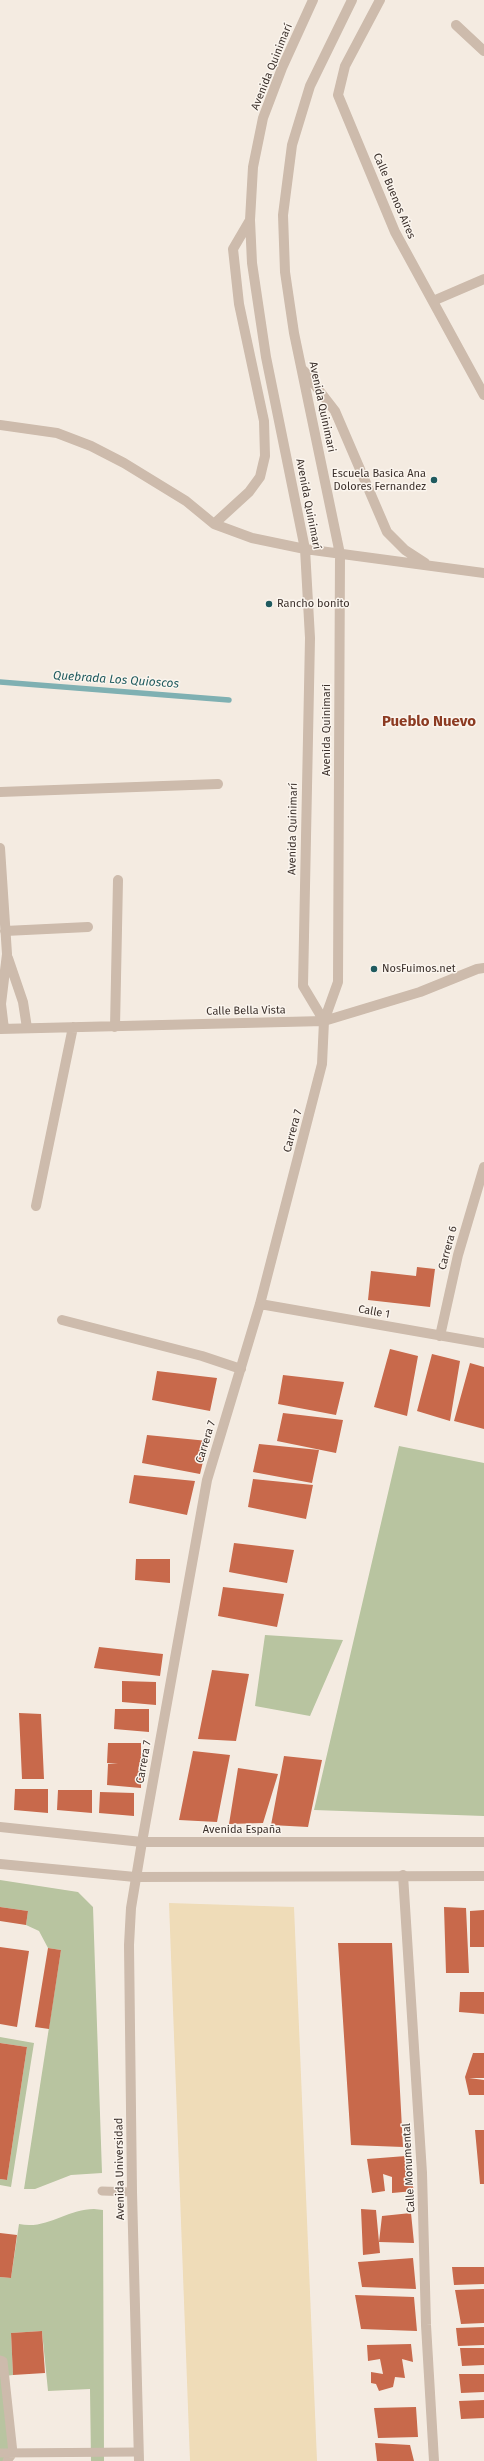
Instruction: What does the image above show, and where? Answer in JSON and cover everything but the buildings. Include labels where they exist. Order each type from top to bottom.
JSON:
[{"type":"street","name":"Avenida Quinimarí","points":[[314,0],[282,68],[263,118],[253,167],[250,220],[252,263],[266,357],[305,549],[310,638],[303,986],[324,1021]]},
{"type":"street","name":"Avenida Quinimari","points":[[324,1021],[338,982],[340,554],[302,369],[284,272],[283,215],[292,145],[310,86],[352,0]]},
{"type":"street","name":"Calle Buenos Aires","points":[[380,0],[345,66],[338,95],[395,232],[484,395]]},
{"type":"street","points":[[456,25],[484,52]]},
{"type":"street","points":[[214,524],[250,492],[260,477],[265,456],[264,420],[239,304],[233,249],[250,220]]},
{"type":"street","points":[[433,301],[484,279]]},
{"type":"street","points":[[302,369],[335,411],[387,532],[405,550],[428,566]]},
{"type":"street","points":[[0,424],[57,433],[91,446],[124,463],[186,501],[214,524],[252,538],[305,549],[484,573]]},
{"type":"street","points":[[0,792],[218,784]]},
{"type":"street","points":[[0,848],[7,954],[1,1004],[2,1029]]},
{"type":"street","points":[[114,1027],[118,880]]},
{"type":"street","points":[[5,931],[88,927]]},
{"type":"street","points":[[7,954],[23,1002],[27,1028]]},
{"type":"street","name":"Calle Bella Vista","points":[[2,1029],[324,1021],[420,992],[477,969],[484,968]]},
{"type":"street","name":"Carrera 7","points":[[135,1877],[207,1480],[260,1304],[322,1064],[324,1021]]},
{"type":"street","points":[[36,1206],[73,1027]]},
{"type":"street","name":"Carrera 6","points":[[440,1336],[458,1255],[484,1167]]},
{"type":"street","name":"Calle 1","points":[[260,1304],[484,1343]]},
{"type":"street","points":[[62,1320],[202,1356],[241,1368]]},
{"type":"street","name":"Avenida España","points":[[0,1826],[142,1842],[484,1842]]},
{"type":"street","points":[[0,1864],[135,1877],[403,1875],[484,1876]]},
{"type":"street","name":"Calle Monumental","points":[[403,1875],[422,2173],[426,2325],[434,2461]]},
{"type":"street","name":"Avenida Universidad","points":[[135,1877],[131,1908],[129,1945],[132,2192],[138,2457]]},
{"type":"lane","points":[[102,2191],[132,2192]]},
{"type":"lane","points":[[0,2360],[3,2361],[4,2366],[13,2454],[7,2461]]},
{"type":"lane","points":[[0,2453],[138,2457]]},
{"type":"green space","points":[[399,1446],[484,1463],[484,1816],[314,1810]]},
{"type":"green space","points":[[265,1635],[343,1640],[310,1716],[255,1706]]},
{"type":"green space","points":[[0,1880],[78,1892],[93,1907],[102,2173],[71,2175],[35,2189],[24,2189],[61,1950],[48,1948],[39,1931],[26,1925],[28,1911],[0,1907]]},
{"type":"green space","points":[[0,2037],[34,2043],[11,2187],[0,2185],[0,2179],[7,2180],[27,2047],[0,2043]]},
{"type":"green space","points":[[94,2209],[103,2210],[104,2461],[91,2461],[90,2389],[48,2391],[42,2331],[11,2333],[13,2375],[5,2376],[13,2453],[7,2461],[0,2461],[0,2277],[11,2278],[19,2224],[39,2224],[75,2212]]},
{"type":"sand","points":[[169,1903],[294,1907],[317,2461],[190,2461]]},
{"type":"waterway","name":"Quebrada Los Quioscos","points":[[0,682],[229,700]]},
{"type":"place","name":"Escuela Basica Ana Dolores Fernandez","points":[[434,480]]},
{"type":"place","name":"Rancho bonito","points":[[269,604]]},
{"type":"place","name":"NosFuimos.net","points":[[374,969]]},
{"type":"district","name":"Pueblo Nuevo","points":[[429,722]]}]
